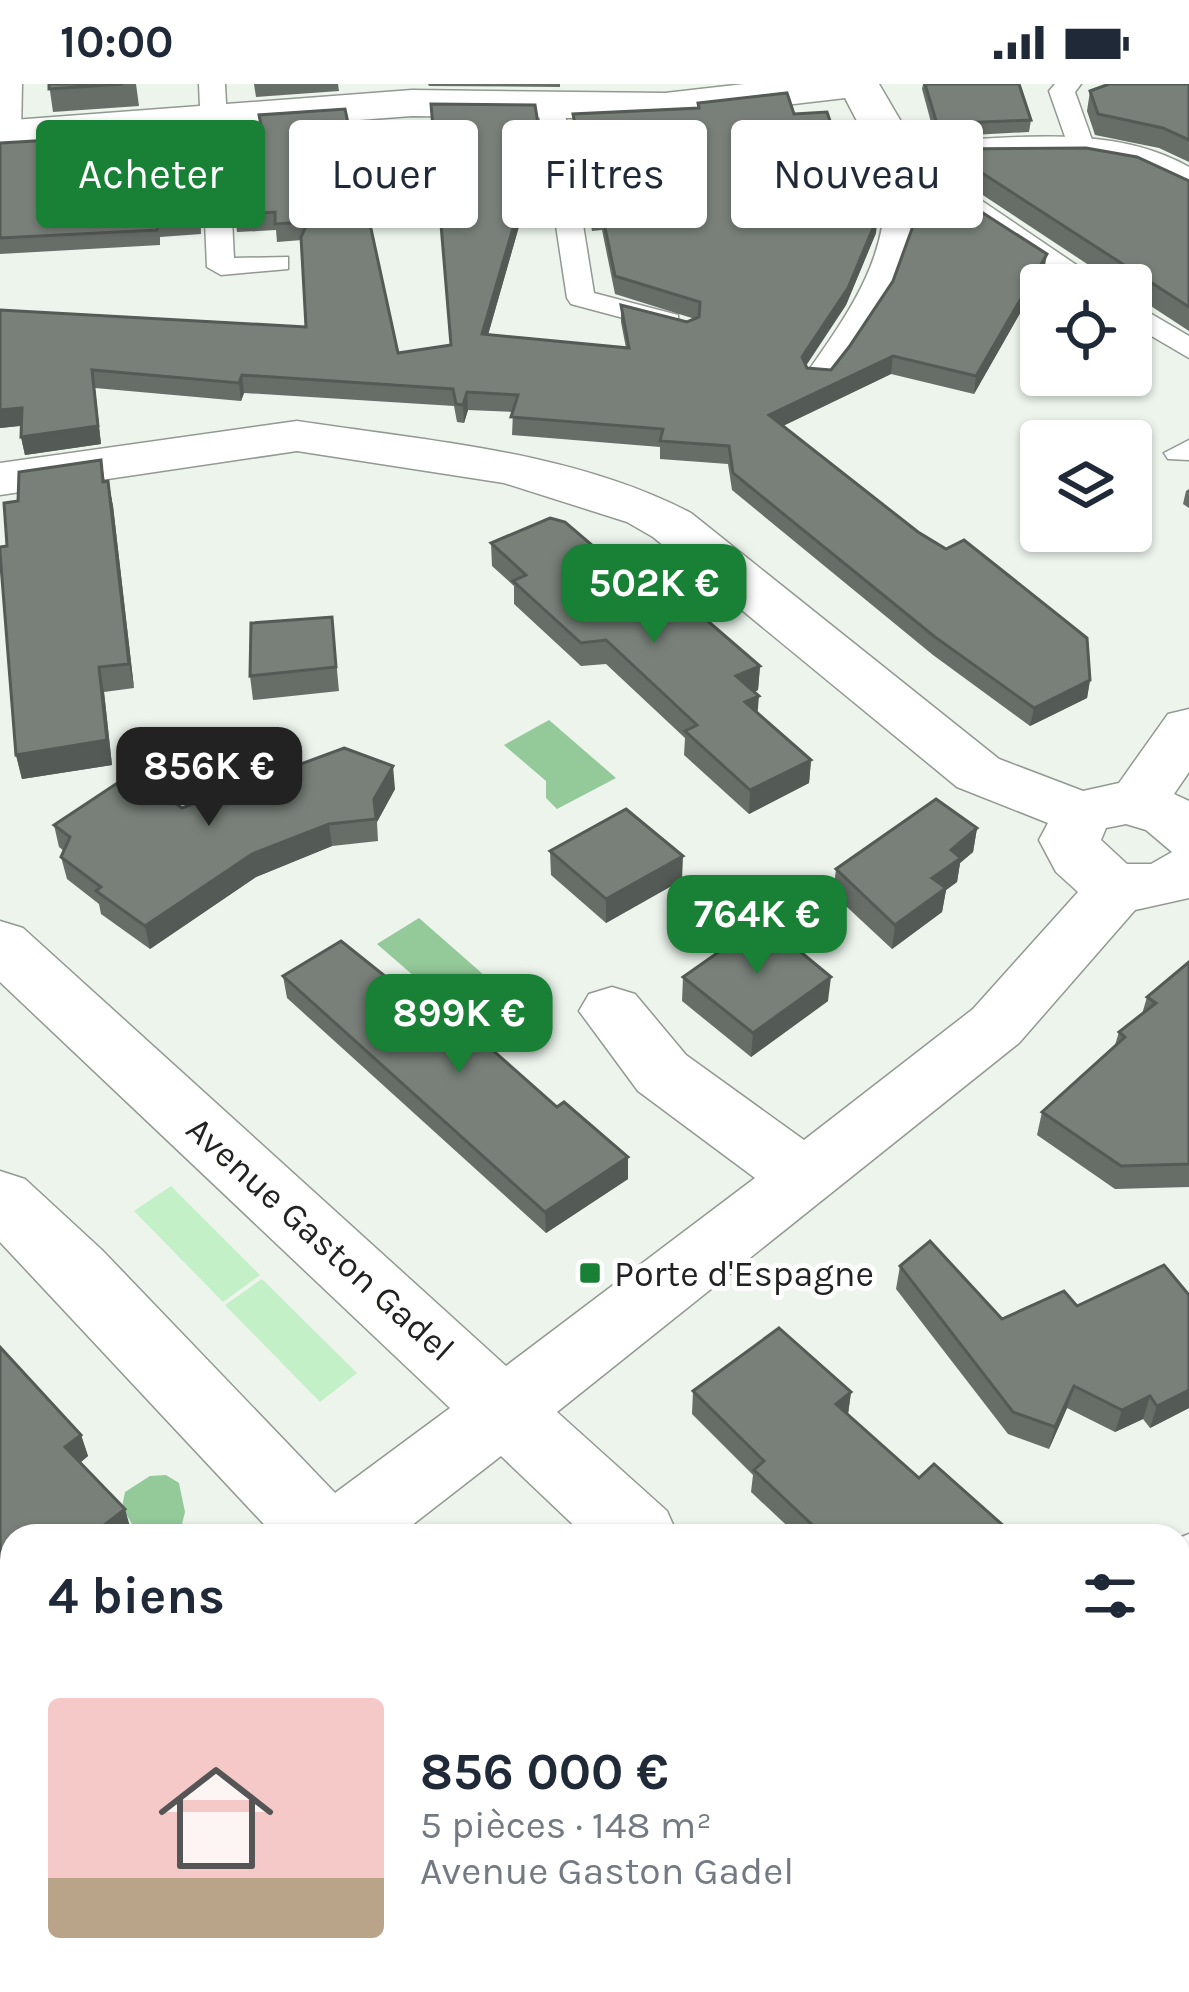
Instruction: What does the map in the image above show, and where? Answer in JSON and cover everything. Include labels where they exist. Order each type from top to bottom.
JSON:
[{"type":"street","points":[[4,134],[214,99],[410,93],[551,107],[746,101],[857,84],[884,120]]},
{"type":"street","points":[[983,164],[1083,151],[1148,162],[1189,186]]},
{"type":"street","points":[[0,479],[298,436],[512,469],[646,511],[672,525],[978,773],[1167,835]]},
{"type":"street","points":[[354,1524],[807,1179],[997,1026],[1120,886],[1160,886],[1189,728]]},
{"type":"street","name":"Avenue Gaston Gadel","points":[[0,944],[508,1409],[627,1524]]},
{"type":"street","points":[[613,1011],[662,1073],[807,1179]]},
{"type":"street","points":[[0,1199],[77,1271],[315,1524]]},
{"type":"lane","points":[[4,134],[9,84]]},
{"type":"lane","points":[[1068,84],[1062,91],[1083,151]]},
{"type":"lane","points":[[214,99],[221,267],[278,262]]},
{"type":"lane","points":[[551,107],[581,298],[685,326]]},
{"type":"lane","points":[[983,213],[1060,264]]},
{"type":"lane","points":[[819,377],[872,301],[901,228]]},
{"type":"lane","points":[[1152,325],[1189,349]]},
{"type":"shaded area","points":[[549,720],[616,778],[557,809],[546,798],[546,781],[504,745]]},
{"type":"shaded area","points":[[419,918],[493,983],[472,996],[437,996],[377,944]]},
{"type":"shaded area","points":[[171,1186],[260,1275],[223,1302],[134,1211]]},
{"type":"shaded area","points":[[262,1279],[357,1373],[320,1402],[225,1305]]},
{"type":"shaded area","points":[[166,1475],[179,1483],[185,1512],[182,1524],[132,1524],[122,1507],[125,1492],[150,1476]]},
{"type":"building","points":[[49,84],[123,84],[49,89]]},
{"type":"building","points":[[925,84],[1019,84],[1031,120],[983,122],[936,120]]},
{"type":"building","points":[[1109,84],[1189,84],[1189,140],[1163,128],[1098,114],[1090,91]]},
{"type":"building","points":[[787,93],[794,114],[827,112],[830,120],[731,120],[731,228],[873,228],[848,288],[802,357],[807,368],[831,370],[849,347],[893,281],[912,228],[983,228],[983,213],[1047,254],[1041,264],[1020,264],[1020,300],[976,376],[893,356],[769,415],[918,532],[946,549],[964,540],[1087,638],[1090,680],[1034,708],[935,637],[733,473],[729,446],[660,441],[663,429],[511,417],[518,395],[467,392],[463,405],[456,404],[453,389],[242,375],[239,383],[92,370],[98,426],[21,437],[22,408],[0,410],[0,310],[306,327],[301,237],[305,228],[371,228],[398,353],[451,345],[441,228],[478,228],[478,120],[432,120],[431,104],[535,105],[537,120],[502,120],[502,228],[513,228],[482,334],[629,348],[621,305],[687,322],[699,317],[700,302],[615,276],[605,228],[707,228],[707,120],[574,120],[573,114],[699,108],[698,103]]},
{"type":"building","points":[[345,109],[347,120],[289,120],[289,223],[275,224],[275,212],[265,213],[265,120],[259,115]]},
{"type":"building","points":[[36,141],[36,228],[157,230],[0,238],[0,143]]},
{"type":"building","points":[[1086,148],[1137,157],[1189,181],[1189,307],[1152,283],[1152,264],[1123,264],[983,174],[983,149]]},
{"type":"building","points":[[101,460],[103,482],[108,481],[129,664],[99,667],[107,740],[16,755],[0,553],[0,547],[7,546],[4,503],[18,501],[19,472]]},
{"type":"building","points":[[550,518],[565,522],[662,605],[680,597],[760,666],[736,676],[759,696],[745,702],[811,760],[750,790],[685,731],[697,725],[606,640],[581,643],[513,581],[526,575],[491,543]]},
{"type":"building","points":[[332,617],[336,667],[250,676],[251,623]]},
{"type":"building","points":[[344,748],[393,766],[374,799],[376,819],[329,824],[252,854],[145,926],[96,891],[101,887],[61,857],[70,837],[54,825],[134,772],[182,808]]},
{"type":"building","points":[[936,799],[977,828],[951,850],[961,858],[932,878],[946,888],[895,925],[836,869]]},
{"type":"building","points":[[626,809],[683,856],[606,899],[550,851]]},
{"type":"building","points":[[763,921],[831,977],[753,1033],[683,977]]},
{"type":"building","points":[[341,941],[406,993],[470,990],[470,1030],[557,1107],[564,1102],[628,1157],[545,1212],[283,976]]},
{"type":"building","points":[[1189,962],[1189,1164],[1121,1166],[1042,1112],[1125,1037],[1119,1032],[1156,1003],[1147,997]]},
{"type":"building","points":[[930,1241],[1002,1319],[1064,1291],[1077,1306],[1164,1265],[1189,1295],[1189,1390],[1157,1406],[1150,1396],[1122,1410],[1074,1386],[1055,1427],[1013,1412],[900,1266]]},
{"type":"building","points":[[779,1328],[851,1392],[836,1404],[919,1478],[934,1464],[1002,1524],[811,1524],[754,1470],[764,1461],[693,1391]]},
{"type":"building","points":[[0,1347],[81,1435],[65,1447],[125,1509],[106,1524],[0,1524]]},
{"type":"place","name":"Porte d'Espagne","points":[[590,1273]]}]
